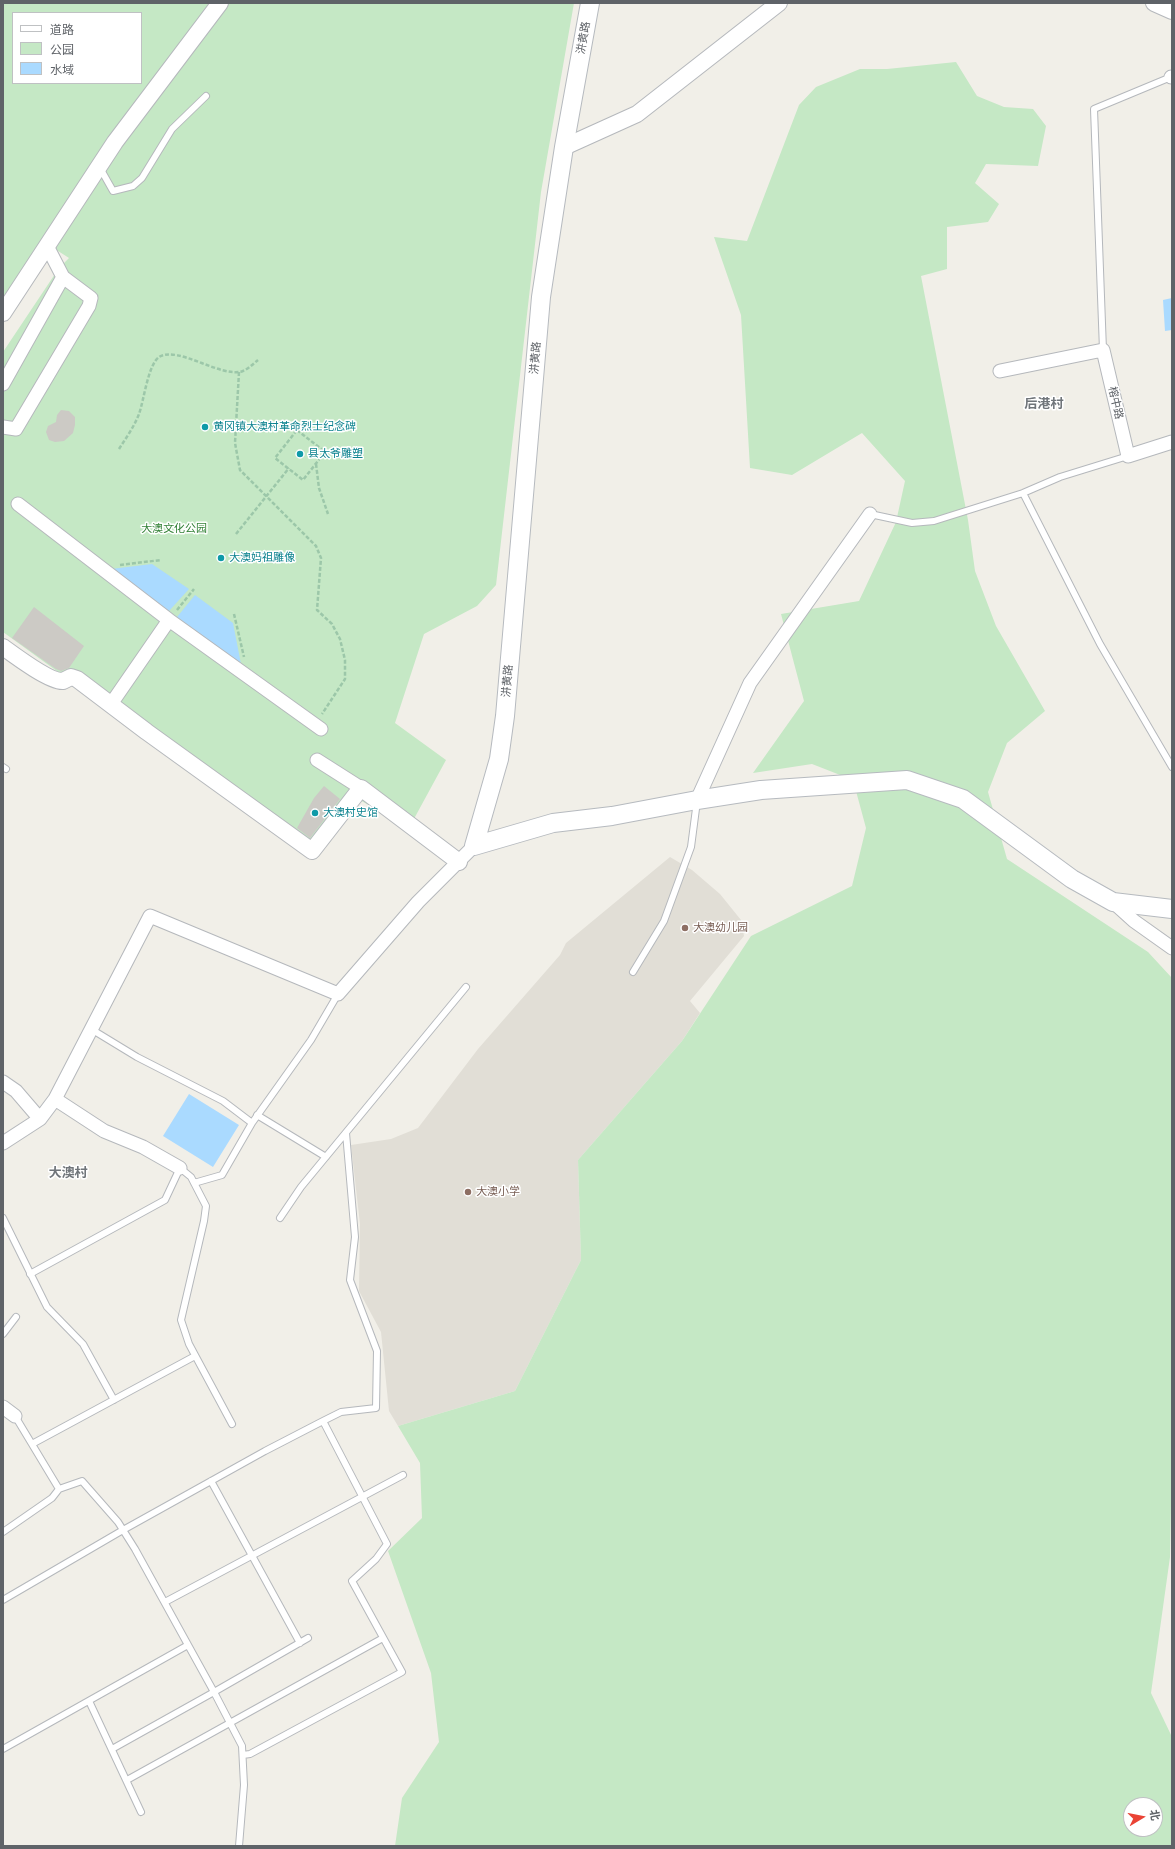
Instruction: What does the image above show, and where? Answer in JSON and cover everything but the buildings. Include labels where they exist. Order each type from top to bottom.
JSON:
[{"type":"main road","name":"汫黄路","points":[[474,846],[499,759],[505,716],[541,297],[564,147],[590,3]]},
{"type":"main road","points":[[474,846],[553,823],[612,816],[761,790],[907,780],[963,800],[1072,878],[1113,902],[1172,909]]},
{"type":"street","points":[[3,313],[115,142],[220,3]]},
{"type":"street","points":[[564,147],[637,114],[779,3]]},
{"type":"street","points":[[1154,3],[1172,11]]},
{"type":"street","points":[[3,427],[16,429],[89,306],[91,298],[63,277],[47,246]]},
{"type":"street","points":[[3,384],[63,277]]},
{"type":"street","points":[[1000,371],[1103,350]]},
{"type":"street","name":"榕中路","points":[[1103,350],[1128,456]]},
{"type":"street","points":[[1128,456],[1172,442]]},
{"type":"street","points":[[18,504],[169,620],[318,727]]},
{"type":"street","points":[[697,800],[750,683],[870,514]]},
{"type":"street","points":[[111,704],[169,620]]},
{"type":"street","points":[[3,647],[38,671],[56,680],[63,681],[71,676],[77,679],[312,851],[361,788]]},
{"type":"street","points":[[317,760],[361,788],[459,862]]},
{"type":"street","points":[[3,1143],[40,1119],[54,1099],[150,916],[338,994],[418,902],[474,846]]},
{"type":"street","points":[[1113,902],[1134,921],[1172,948]]},
{"type":"street","points":[[3,1082],[16,1091],[40,1119]]},
{"type":"street","points":[[54,1099],[104,1131],[143,1147],[180,1168]]},
{"type":"street","points":[[3,1407],[15,1416]]},
{"type":"lane","points":[[1103,350],[1094,109],[1171,77]]},
{"type":"lane","points":[[99,166],[113,191],[133,186],[142,178],[172,129],[206,96]]},
{"type":"lane","points":[[870,514],[912,523],[934,520],[1023,493],[1067,475],[1128,456]]},
{"type":"lane","points":[[1023,493],[1100,644],[1172,767]]},
{"type":"lane","points":[[633,972],[664,921],[691,847],[697,800]]},
{"type":"lane","points":[[280,1218],[326,1157],[466,987]]},
{"type":"lane","points":[[194,1183],[222,1175],[257,1115],[311,1040],[338,994]]},
{"type":"lane","points":[[91,1029],[137,1056],[222,1101],[252,1123]]},
{"type":"lane","points":[[257,1115],[326,1157]]},
{"type":"lane","points":[[3,1600],[123,1530],[323,1421],[341,1412],[376,1408],[377,1351],[350,1280],[355,1237],[346,1133]]},
{"type":"lane","points":[[30,1274],[165,1200],[180,1168],[191,1177],[206,1206],[204,1221],[181,1320],[189,1344],[232,1424]]},
{"type":"lane","points":[[3,1218],[47,1307],[83,1344],[114,1400]]},
{"type":"lane","points":[[3,1334],[16,1316]]},
{"type":"lane","points":[[32,1444],[195,1356]]},
{"type":"lane","points":[[15,1416],[59,1489]]},
{"type":"lane","points":[[243,1755],[250,1754],[402,1672],[352,1581],[376,1559],[387,1544],[323,1421]]},
{"type":"lane","points":[[165,1602],[403,1475]]},
{"type":"lane","points":[[3,1532],[52,1498],[59,1489],[82,1481],[118,1522],[165,1602],[242,1746],[244,1785],[239,1846]]},
{"type":"lane","points":[[211,1481],[300,1642]]},
{"type":"lane","points":[[112,1748],[308,1638]]},
{"type":"lane","points":[[126,1780],[383,1638]]},
{"type":"lane","points":[[3,1749],[188,1645]]},
{"type":"lane","points":[[89,1701],[141,1812]]},
{"type":"path","points":[[119,449],[130,433],[139,415],[153,364],[159,357],[166,355],[184,357],[232,373],[243,371],[258,360]]},
{"type":"path","points":[[239,372],[235,443],[240,470],[316,546],[321,558],[317,610],[332,624],[340,639],[345,660],[345,679],[318,727]]},
{"type":"path","points":[[297,430],[325,452],[316,464],[303,480],[275,458],[297,430]]},
{"type":"path","points":[[316,464],[319,488],[328,514]]},
{"type":"path","points":[[236,534],[267,498],[289,468]]},
{"type":"path","points":[[99,566],[161,560]]},
{"type":"path","points":[[183,602],[194,589]]},
{"type":"path","points":[[234,614],[248,676]]},
{"type":"shaded area","name":"大澳小学","points":[[670,857],[692,870],[720,894],[741,920],[744,936],[690,1001],[700,1013],[682,1041],[578,1160],[581,1260],[515,1391],[398,1426],[389,1411],[381,1332],[359,1291],[360,1224],[351,1145],[391,1139],[418,1128],[478,1049],[560,955],[566,943]]},
{"type":"green space","name":"大澳文化公园","points":[[3,3],[574,3],[541,192],[496,585],[477,606],[424,634],[395,723],[446,760],[409,828],[358,799],[312,856],[3,632],[3,352],[59,268],[69,258],[44,242],[3,311]]},
{"type":"green space","points":[[956,62],[977,96],[1004,107],[1033,109],[1046,126],[1038,166],[986,164],[975,183],[999,204],[988,222],[947,227],[947,269],[921,276],[968,520],[975,571],[996,626],[1045,711],[1007,743],[988,792],[1007,859],[1148,952],[1172,978],[1172,1454],[1170,1557],[1151,1693],[1172,1737],[1172,1846],[395,1846],[402,1798],[439,1742],[431,1673],[388,1551],[422,1518],[420,1463],[398,1426],[515,1391],[581,1260],[578,1160],[682,1041],[751,936],[852,886],[866,828],[853,780],[812,764],[753,773],[804,701],[781,614],[859,601],[896,522],[905,481],[862,433],[792,475],[750,468],[741,315],[714,237],[747,241],[799,105],[816,87],[860,69],[887,69]]},
{"type":"water","points":[[1172,298],[1172,330],[1165,331],[1163,300]]},
{"type":"water","points":[[152,564],[189,589],[169,611],[111,569]]},
{"type":"water","points":[[195,595],[233,623],[241,664],[177,617]]},
{"type":"water","points":[[189,1094],[239,1125],[213,1167],[163,1136]]},
{"type":"place","name":"黄冈镇大澳村革命烈士纪念碑","points":[[205,427]]},
{"type":"place","name":"县太爷雕塑","points":[[300,454]]},
{"type":"place","name":"大澳妈祖雕像","points":[[221,558]]},
{"type":"place","name":"大澳村史馆","points":[[315,813]]},
{"type":"place","name":"大澳幼儿园","points":[[685,928]]},
{"type":"place","name":"大澳小学","points":[[468,1192]]},
{"type":"district","name":"后港村","points":[[1044,405]]},
{"type":"district","name":"大澳村","points":[[68,1174]]}]
